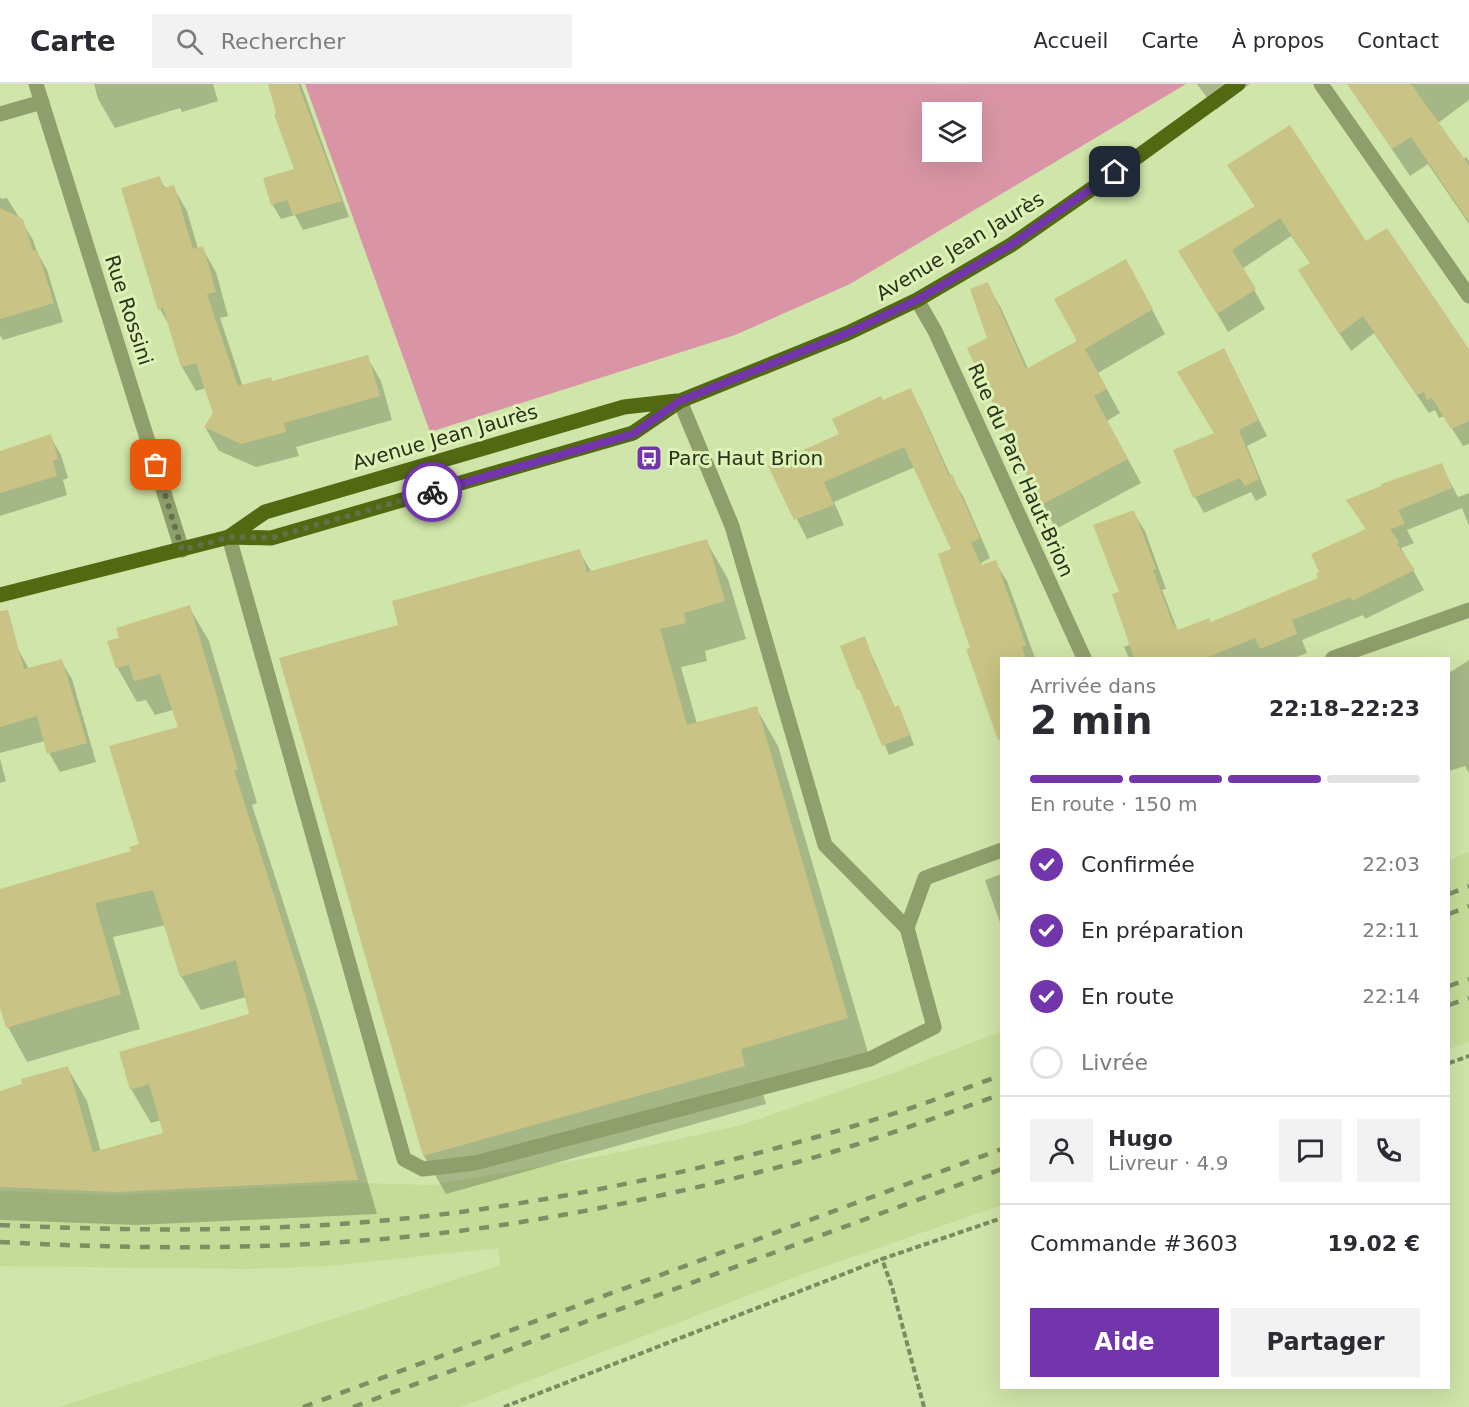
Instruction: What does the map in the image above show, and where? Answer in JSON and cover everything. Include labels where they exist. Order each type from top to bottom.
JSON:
[{"type":"main road","name":"Avenue Jean Jaurès","points":[[0,595],[230,537],[271,538],[633,434],[680,401],[848,333],[917,300],[1011,245],[1238,84]]},
{"type":"main road","name":"Avenue Jean Jaurès","points":[[230,537],[265,512],[624,407],[680,401]]},
{"type":"street","name":"Rue Rossini","points":[[36,84],[182,550]]},
{"type":"street","points":[[1321,84],[1469,296]]},
{"type":"street","points":[[0,114],[42,102]]},
{"type":"street","name":"Rue du Parc Haut-Brion","points":[[917,300],[935,331],[1084,657]]},
{"type":"street","points":[[230,537],[404,1159],[423,1169],[476,1163],[870,1059],[934,1027],[907,928],[825,845],[732,526],[680,401]]},
{"type":"street","points":[[1336,657],[1469,610]]},
{"type":"street","points":[[907,928],[925,878],[1000,851]]},
{"type":"path","points":[[1450,1063],[1469,1056]]},
{"type":"path","points":[[504,1407],[882,1259],[1000,1219]]},
{"type":"path","points":[[882,1259],[892,1287],[924,1407]]},
{"type":"shaded area","points":[[305,84],[1186,84],[850,284],[735,335],[430,432]]},
{"type":"shaded area","points":[[1469,852],[1469,1042],[1450,1049],[1450,860]]},
{"type":"shaded area","points":[[1000,1032],[1000,1206],[803,1274],[461,1407],[59,1407],[500,1265],[498,1248],[329,1266],[247,1269],[0,1266],[0,1191],[115,1195],[361,1183],[433,1185],[612,1154],[738,1126],[885,1076]]},
{"type":"building","points":[[268,84],[298,84],[342,201],[293,215],[287,200],[271,205],[263,178],[294,169],[274,114],[276,113]]},
{"type":"building","points":[[1347,84],[1411,84],[1469,165],[1469,222],[1411,137],[1392,149]]},
{"type":"building","points":[[1290,125],[1366,241],[1387,228],[1469,349],[1469,421],[1451,429],[1432,398],[1427,400],[1424,392],[1417,395],[1363,316],[1339,334],[1298,270],[1310,263],[1280,218],[1232,250],[1256,289],[1217,314],[1178,251],[1255,206],[1227,165]]},
{"type":"building","points":[[160,176],[163,188],[174,185],[193,249],[203,246],[216,292],[207,294],[238,386],[271,377],[272,381],[368,355],[380,396],[284,423],[286,432],[241,444],[204,427],[213,413],[196,363],[181,367],[163,308],[158,310],[121,188]]},
{"type":"building","points":[[0,208],[23,219],[33,251],[37,249],[54,303],[0,319]]},
{"type":"building","points":[[1126,259],[1153,309],[1085,349],[1107,389],[1094,396],[1128,459],[1041,505],[967,348],[987,338],[970,289],[988,282],[1026,369],[1077,341],[1054,299]]},
{"type":"building","points":[[1224,348],[1259,420],[1239,430],[1259,479],[1245,486],[1240,478],[1193,498],[1173,450],[1214,433],[1177,372]]},
{"type":"building","points":[[911,388],[949,476],[952,474],[980,538],[971,543],[981,565],[996,560],[1026,646],[1022,647],[1026,657],[1000,657],[1000,740],[998,740],[966,649],[970,648],[938,554],[951,549],[904,447],[824,482],[834,505],[794,520],[768,466],[839,434],[832,419],[881,396],[883,400]]},
{"type":"building","points":[[51,434],[58,459],[53,461],[57,476],[0,493],[0,451]]},
{"type":"building","points":[[1442,463],[1452,488],[1398,510],[1405,524],[1390,529],[1399,542],[1397,544],[1415,570],[1352,601],[1351,597],[1292,620],[1297,634],[1260,649],[1255,638],[1208,657],[1134,657],[1112,594],[1119,592],[1093,525],[1134,510],[1156,569],[1153,570],[1174,627],[1176,626],[1178,630],[1209,618],[1211,622],[1318,578],[1316,573],[1319,572],[1311,554],[1366,529],[1346,500],[1381,486],[1381,484]]},
{"type":"building","points":[[707,539],[725,601],[684,613],[686,623],[660,629],[687,725],[757,706],[848,1018],[741,1049],[745,1066],[423,1156],[279,658],[398,625],[392,601],[580,549],[587,572]]},
{"type":"building","points":[[190,605],[238,769],[234,770],[304,990],[358,1180],[117,1192],[0,1187],[0,1091],[22,1084],[21,1079],[68,1066],[93,1152],[163,1133],[149,1084],[130,1090],[119,1052],[249,1014],[236,960],[180,977],[153,890],[95,903],[121,994],[6,1028],[0,1008],[0,889],[131,851],[129,847],[139,844],[109,746],[178,727],[160,674],[134,681],[129,665],[116,668],[107,641],[119,638],[116,628]]},
{"type":"building","points":[[8,610],[24,669],[62,659],[87,743],[47,754],[37,716],[0,727],[0,611]]},
{"type":"building","points":[[865,636],[876,669],[878,668],[894,707],[899,705],[910,735],[882,746],[840,646]]},
{"type":"railway","points":[[1450,894],[1469,886]]},
{"type":"railway","points":[[1450,914],[1469,906]]},
{"type":"railway","points":[[1450,986],[1469,979]]},
{"type":"railway","points":[[1450,1005],[1469,998]]},
{"type":"railway","points":[[0,1225],[126,1229],[314,1226],[440,1215],[502,1206],[599,1189],[743,1157],[839,1131],[1000,1076]]},
{"type":"railway","points":[[0,1242],[125,1247],[314,1244],[502,1225],[650,1198],[798,1162],[1000,1095]]},
{"type":"railway","points":[[303,1407],[1000,1150]]},
{"type":"railway","points":[[353,1407],[1000,1170]]},
{"type":"way so far","points":[[156,465],[182,550],[230,537],[271,538],[432,492]]},
{"type":"place","name":"Parc Haut Brion","points":[[649,458]]},
{"type":"route","points":[[432,492],[633,434],[680,401],[848,333],[917,300],[1011,245],[1115,172]]}]
